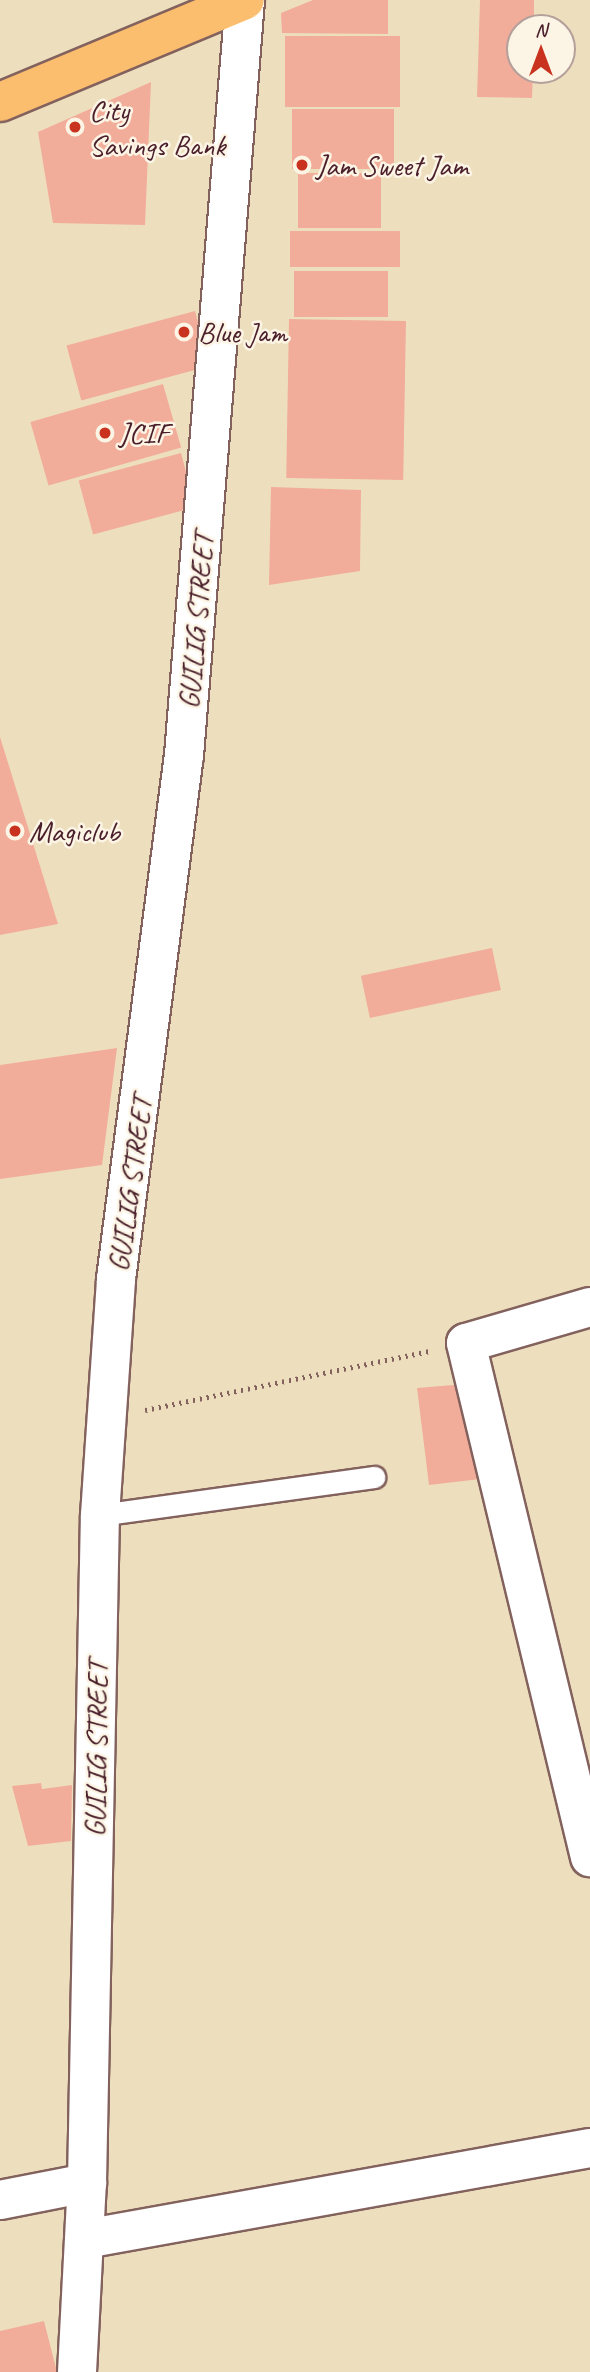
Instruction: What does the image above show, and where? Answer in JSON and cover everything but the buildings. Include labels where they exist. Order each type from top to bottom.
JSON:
[{"type":"main road","points":[[0,102],[245,0]]},
{"type":"street","name":"GUILIG STREET","points":[[76,2372],[87,2183],[100,1516],[106,1418],[116,1279],[184,755],[245,0]]},
{"type":"street","points":[[590,1307],[466,1343],[590,1857]]},
{"type":"street","points":[[85,2239],[590,2148]]},
{"type":"street","points":[[0,2200],[87,2183]]},
{"type":"lane","points":[[100,1516],[374,1477]]},
{"type":"path","points":[[106,1418],[466,1343]]},
{"type":"place","name":"City Savings Bank","points":[[75,127]]},
{"type":"place","name":"Jam Sweet Jam","points":[[302,165]]},
{"type":"place","name":"Blue Jam","points":[[184,332]]},
{"type":"place","name":"JCIF","points":[[105,433]]},
{"type":"place","name":"Magiclub","points":[[15,831]]}]
